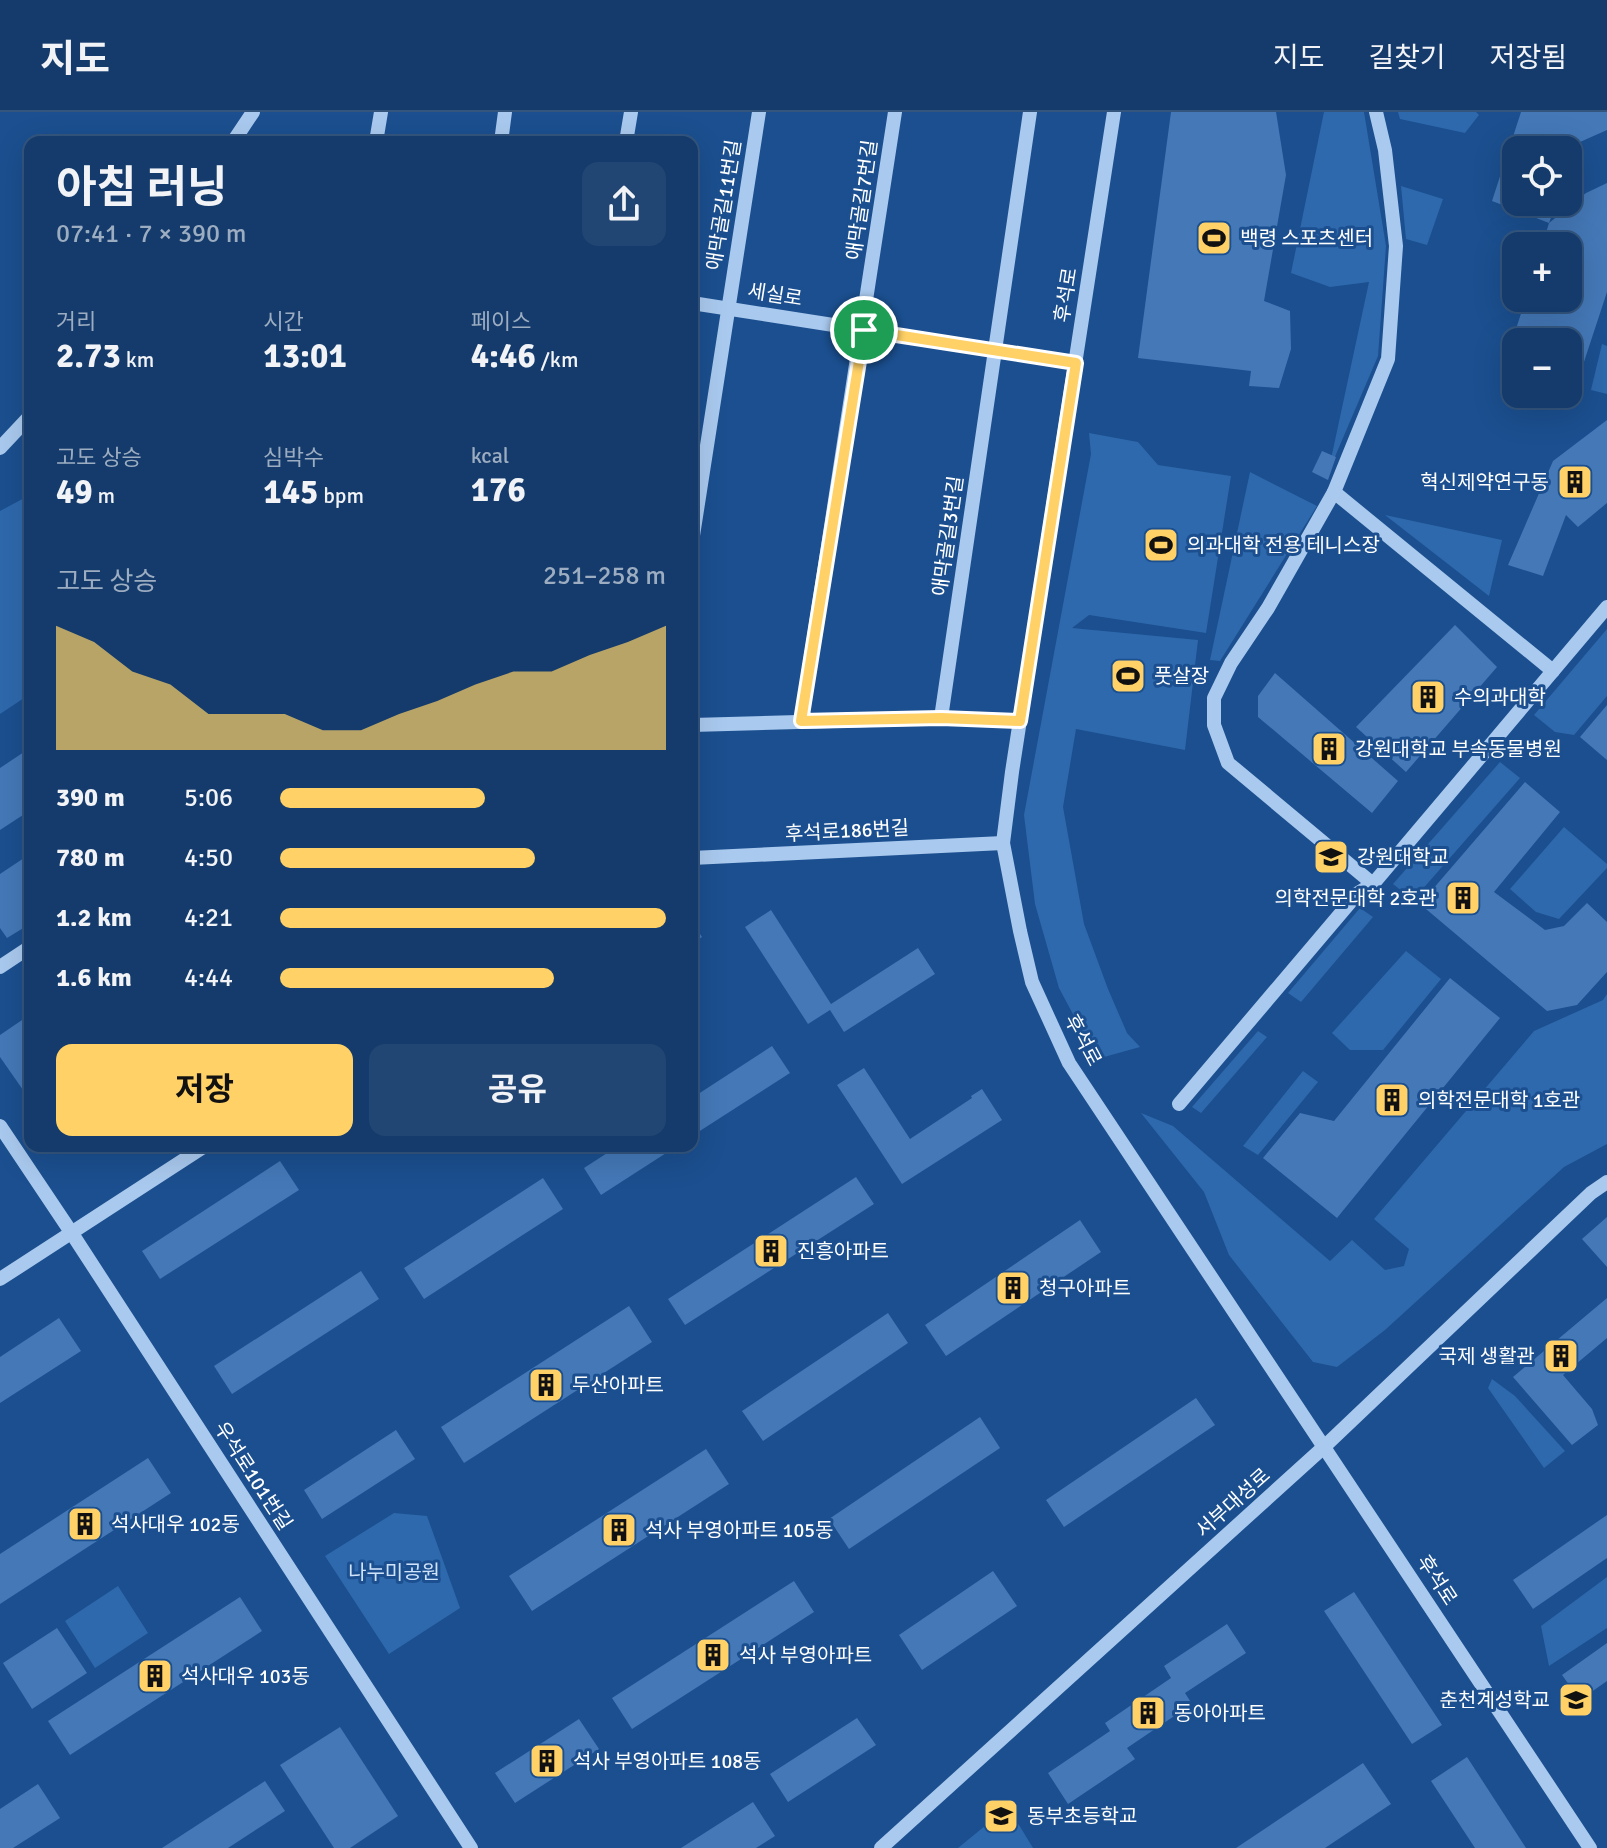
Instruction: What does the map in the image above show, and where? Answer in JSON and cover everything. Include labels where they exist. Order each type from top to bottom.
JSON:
[{"type":"street","points":[[237,136],[253,112]]},
{"type":"street","points":[[377,136],[381,112]]},
{"type":"street","points":[[502,136],[505,112]]},
{"type":"street","points":[[627,136],[631,112]]},
{"type":"street","name":"애막골길11번길","points":[[698,503],[759,112]]},
{"type":"street","name":"애막골길7번길","points":[[801,721],[864,330],[895,112]]},
{"type":"street","name":"애막골길3번길","points":[[941,718],[1030,112]]},
{"type":"street","name":"후석로","points":[[1114,112],[1003,843],[1032,982],[1069,1063],[1590,1848]]},
{"type":"street","points":[[1373,884],[1228,763],[1214,725],[1214,698],[1231,663],[1268,608],[1334,492],[1388,359],[1396,246],[1385,150],[1376,112]]},
{"type":"street","name":"세실로","points":[[698,304],[1076,363]]},
{"type":"street","points":[[0,448],[24,422]]},
{"type":"street","points":[[1334,492],[1553,671]]},
{"type":"street","points":[[1179,1104],[1358,893],[1373,884],[1607,607]]},
{"type":"street","points":[[698,725],[941,718],[1020,721]]},
{"type":"street","name":"후석로186번길","points":[[698,858],[1003,843]]},
{"type":"street","points":[[0,967],[24,951]]},
{"type":"street","name":"우석로101번길","points":[[0,1126],[471,1848]]},
{"type":"street","points":[[0,1279],[186,1152]]},
{"type":"street","name":"서부대성로","points":[[881,1848],[1325,1446],[1591,1193],[1607,1182]]},
{"type":"green space","points":[[1324,112],[1364,112],[1386,246],[1378,356],[1328,473],[1369,282],[1330,287],[1291,273]]},
{"type":"green space","points":[[1398,112],[1476,112],[1479,115],[1465,133],[1400,119]]},
{"type":"green space","points":[[1401,186],[1443,199],[1427,245],[1406,239]]},
{"type":"green space","points":[[1602,344],[1607,346],[1607,394],[1591,390]]},
{"type":"green space","points":[[1089,433],[1138,442],[1158,465],[1231,476],[1206,633],[1089,615],[1072,628],[1198,640],[1185,750],[1076,729],[1063,807],[1084,924],[1127,1033],[1140,1047],[1097,1059],[1059,988],[1035,904],[1024,815],[1091,454]]},
{"type":"green space","points":[[1250,472],[1317,506],[1220,661],[1210,660]]},
{"type":"green space","points":[[24,498],[24,698],[0,714],[0,511]]},
{"type":"green space","points":[[1385,515],[1502,540],[1489,596]]},
{"type":"green space","points":[[1607,629],[1607,696],[1574,735],[1555,732],[1534,715]]},
{"type":"green space","points":[[1500,762],[1520,778],[1413,900],[1393,884]]},
{"type":"green space","points":[[1564,827],[1607,864],[1607,868],[1559,919],[1536,912],[1510,889]]},
{"type":"green space","points":[[1360,908],[1373,917],[1301,1002],[1288,993]]},
{"type":"green space","points":[[1406,951],[1441,979],[1383,1050],[1350,1050],[1332,1033]]},
{"type":"green space","points":[[1607,994],[1607,1144],[1564,1167],[1385,1330],[1337,1367],[1313,1362],[1229,1255],[1204,1192],[1141,1113],[1173,1126],[1330,1261],[1352,1240],[1385,1270],[1404,1266],[1409,1249],[1374,1219],[1534,1031],[1603,1000]]},
{"type":"green space","points":[[1258,1031],[1267,1037],[1201,1113],[1192,1107]]},
{"type":"green space","points":[[1303,1071],[1318,1082],[1258,1155],[1243,1146]]},
{"type":"green space","points":[[1492,1379],[1515,1396],[1565,1451],[1544,1468],[1488,1388]]},
{"type":"green space","name":"나누미공원","points":[[394,1513],[427,1516],[460,1608],[389,1654],[325,1556]]},
{"type":"green space","points":[[1607,1577],[1607,1628],[1549,1666],[1541,1626]]},
{"type":"green space","points":[[118,1586],[148,1633],[95,1668],[65,1621]]},
{"type":"green space","points":[[1008,1807],[1033,1848],[958,1848]]},
{"type":"building","name":"백령 스포츠센터","points":[[1171,112],[1276,112],[1286,175],[1264,301],[1290,311],[1291,349],[1279,388],[1249,386],[1251,371],[1138,358]]},
{"type":"building","points":[[1521,112],[1607,112],[1607,130],[1582,141],[1582,136],[1513,136]]},
{"type":"building","points":[[1502,170],[1502,205],[1492,201]]},
{"type":"building","points":[[1607,183],[1607,292],[1582,368],[1582,328],[1516,328],[1521,312],[1582,312],[1582,232],[1546,232],[1549,223],[1558,216],[1582,216],[1582,196]]},
{"type":"building","points":[[1531,216],[1552,216],[1549,223]]},
{"type":"building","name":"혁신제약연구동","points":[[1607,420],[1607,503],[1578,527],[1566,515],[1543,576],[1508,565],[1553,461]]},
{"type":"building","points":[[1322,451],[1336,457],[1328,480],[1312,472]]},
{"type":"building","name":"수의과대학","points":[[1455,625],[1497,667],[1406,772],[1356,727]]},
{"type":"building","name":"강원대학교 부속동물병원","points":[[1275,673],[1398,781],[1372,813],[1258,717],[1258,696]]},
{"type":"building","points":[[1607,705],[1607,760],[1580,737]]},
{"type":"building","points":[[24,752],[24,816],[0,830],[0,768]]},
{"type":"building","name":"의학전문대학 2호관","points":[[1525,782],[1560,812],[1494,892],[1545,930],[1564,926],[1587,903],[1607,922],[1607,972],[1577,1005],[1547,1011],[1420,904]]},
{"type":"building","points":[[24,858],[24,928],[7,938],[0,928],[0,874]]},
{"type":"building","points":[[771,910],[831,1004],[918,948],[935,974],[844,1032],[830,1010],[808,1024],[745,927]]},
{"type":"building","name":"의학전문대학 1호관","points":[[1450,978],[1500,1018],[1337,1218],[1263,1158],[1300,1113],[1334,1121]]},
{"type":"building","points":[[24,1019],[24,1091],[0,1057],[0,1035]]},
{"type":"building","points":[[772,1046],[790,1073],[698,1132],[698,1094]]},
{"type":"building","points":[[864,1068],[910,1139],[982,1089],[1002,1120],[902,1184],[837,1085]]},
{"type":"building","points":[[609,1152],[668,1152],[601,1195],[584,1168]]},
{"type":"building","points":[[280,1161],[299,1190],[160,1279],[142,1251]]},
{"type":"building","name":"진흥아파트","points":[[856,1177],[874,1204],[685,1325],[668,1299]]},
{"type":"building","points":[[543,1178],[563,1209],[424,1299],[404,1268]]},
{"type":"building","points":[[1607,1217],[1607,1267],[1582,1239]]},
{"type":"building","name":"청구아파트","points":[[1080,1220],[1101,1252],[946,1356],[925,1325]]},
{"type":"building","points":[[361,1271],[379,1299],[232,1394],[214,1366]]},
{"type":"building","name":"국제 생활관","points":[[1607,1298],[1607,1338],[1563,1375],[1592,1409],[1598,1425],[1572,1445],[1513,1377]]},
{"type":"building","name":"두산아파트","points":[[629,1306],[652,1342],[464,1463],[441,1427]]},
{"type":"building","points":[[888,1313],[908,1343],[763,1441],[742,1411]]},
{"type":"building","points":[[59,1318],[81,1351],[0,1403],[0,1357]]},
{"type":"building","points":[[1196,1398],[1215,1425],[1064,1527],[1046,1500]]},
{"type":"building","points":[[980,1417],[1000,1448],[849,1549],[829,1519]]},
{"type":"building","points":[[396,1430],[415,1459],[322,1519],[304,1490]]},
{"type":"building","name":"석사 부영아파트 105동","points":[[706,1449],[729,1484],[532,1611],[509,1576]]},
{"type":"building","name":"석사대우 102동","points":[[148,1458],[171,1493],[0,1604],[0,1554]]},
{"type":"building","points":[[1607,1515],[1607,1558],[1533,1609],[1513,1580]]},
{"type":"building","points":[[993,1571],[1017,1606],[922,1670],[899,1635]]},
{"type":"building","name":"석사 부영아파트","points":[[794,1581],[814,1612],[632,1729],[612,1698]]},
{"type":"building","points":[[1354,1592],[1442,1725],[1412,1744],[1324,1611]]},
{"type":"building","name":"석사대우 103동","points":[[240,1597],[262,1631],[70,1755],[48,1721]]},
{"type":"building","name":"동아아파트","points":[[1227,1624],[1246,1653],[1185,1693],[1192,1704],[1127,1748],[1135,1759],[1068,1804],[1048,1773],[1110,1731],[1105,1723],[1171,1678],[1164,1666]]},
{"type":"building","points":[[57,1628],[87,1673],[32,1709],[3,1663]]},
{"type":"building","points":[[1607,1643],[1607,1681],[1580,1700],[1562,1675]]},
{"type":"building","points":[[857,1718],[876,1745],[788,1802],[770,1774]]},
{"type":"building","name":"석사 부영아파트 108동","points":[[579,1719],[599,1749],[515,1803],[495,1773]]},
{"type":"building","points":[[340,1727],[398,1816],[350,1848],[334,1848],[280,1765]]},
{"type":"building","points":[[1467,1757],[1526,1848],[1475,1848],[1431,1781]]},
{"type":"building","points":[[1363,1763],[1391,1804],[1325,1848],[1236,1848]]},
{"type":"building","points":[[265,1781],[285,1811],[228,1848],[162,1848]]},
{"type":"building","points":[[38,1784],[60,1818],[13,1848],[0,1848],[0,1809]]},
{"type":"building","points":[[753,1802],[775,1836],[756,1848],[681,1848]]},
{"type":"place","name":"백령 스포츠센터","points":[[1214,238]]},
{"type":"place","name":"혁신제약연구동","points":[[1575,482]]},
{"type":"place","name":"의과대학 전용 테니스장","points":[[1161,545]]},
{"type":"place","name":"풋살장","points":[[1128,676]]},
{"type":"place","name":"수의과대학","points":[[1428,697]]},
{"type":"place","name":"강원대학교 부속동물병원","points":[[1329,749]]},
{"type":"place","name":"강원대학교","points":[[1331,857]]},
{"type":"place","name":"의학전문대학 2호관","points":[[1463,898]]},
{"type":"place","name":"의학전문대학 1호관","points":[[1392,1100]]},
{"type":"place","name":"진흥아파트","points":[[771,1251]]},
{"type":"place","name":"청구아파트","points":[[1013,1288]]},
{"type":"place","name":"국제 생활관","points":[[1561,1356]]},
{"type":"place","name":"두산아파트","points":[[546,1385]]},
{"type":"place","name":"석사대우 102동","points":[[85,1524]]},
{"type":"place","name":"석사 부영아파트 105동","points":[[619,1530]]},
{"type":"place","name":"석사 부영아파트","points":[[713,1655]]},
{"type":"place","name":"석사대우 103동","points":[[155,1676]]},
{"type":"place","name":"춘천계성학교","points":[[1576,1700]]},
{"type":"place","name":"동아아파트","points":[[1148,1713]]},
{"type":"place","name":"석사 부영아파트 108동","points":[[547,1761]]},
{"type":"place","name":"동부초등학교","points":[[1001,1816]]},
{"type":"route","points":[[864,330],[1076,363],[1020,721],[941,718],[801,721],[864,330]]}]
